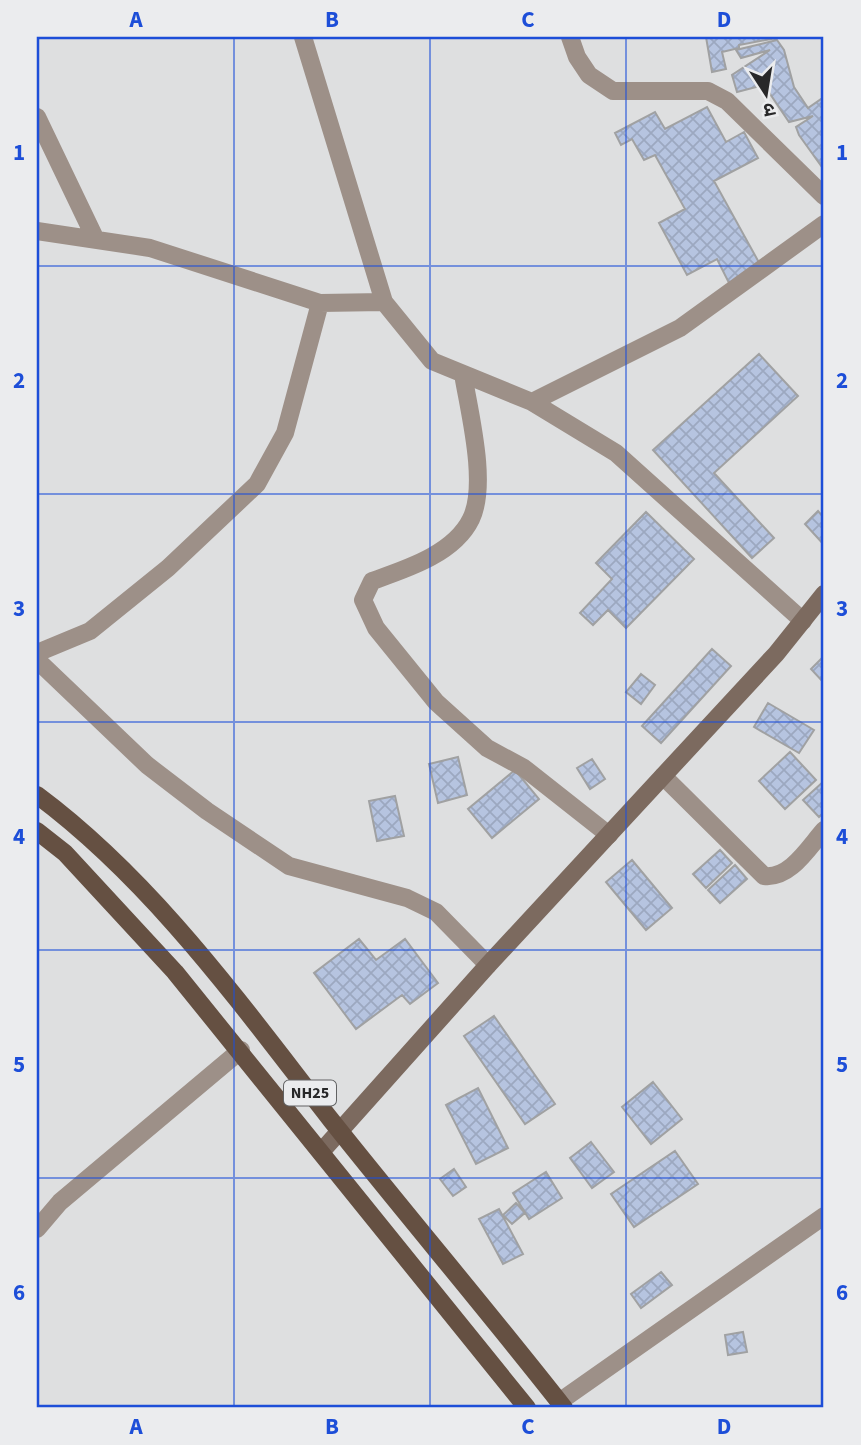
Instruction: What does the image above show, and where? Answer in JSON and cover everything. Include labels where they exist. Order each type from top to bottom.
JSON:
[{"type":"main road","name":"NH25","points":[[37,795],[78,826],[150,898],[562,1405]]},
{"type":"main road","name":"NH25","points":[[37,831],[65,853],[241,1050],[527,1408]]},
{"type":"street","points":[[303,37],[384,302],[432,360],[532,402],[616,453],[803,621]]},
{"type":"street","points":[[570,37],[577,57],[589,75],[613,91],[708,91],[727,102],[824,196]]},
{"type":"street","points":[[37,117],[95,238]]},
{"type":"street","points":[[532,402],[680,328],[824,224]]},
{"type":"street","points":[[37,231],[150,248],[320,303],[384,302]]},
{"type":"street","points":[[37,653],[90,631],[169,568],[257,484],[285,433],[320,303]]},
{"type":"street","points":[[463,373],[476,461],[477,497],[471,520],[434,556],[372,581],[363,600],[376,628],[436,702],[487,748],[524,768],[609,835]]},
{"type":"street","points":[[321,1152],[803,621],[824,594]]},
{"type":"street","points":[[37,660],[147,765],[206,811],[289,866],[407,898],[436,912],[488,965]]},
{"type":"street","points":[[663,776],[764,876],[776,878],[786,871],[824,830]]},
{"type":"street","points":[[37,1228],[60,1202],[241,1050]]},
{"type":"street","points":[[562,1405],[824,1216]]},
{"type":"building","points":[[706,37],[776,38],[739,45],[739,48],[722,52],[726,69],[712,72]]},
{"type":"building","points":[[777,40],[784,50],[794,87],[808,108],[824,97],[824,170],[796,127],[813,116],[789,122],[764,85],[737,92],[732,75],[770,50],[741,58],[736,50]]},
{"type":"building","points":[[707,107],[726,142],[744,132],[758,158],[714,181],[762,268],[730,285],[717,259],[687,275],[659,223],[685,209],[655,155],[644,160],[632,139],[621,145],[615,133],[655,112],[665,129]]},
{"type":"building","points":[[759,354],[798,396],[714,473],[774,538],[752,558],[653,450]]},
{"type":"building","points":[[818,511],[824,518],[824,545],[805,524]]},
{"type":"building","points":[[646,512],[694,559],[626,628],[608,610],[593,625],[580,613],[612,579],[596,563]]},
{"type":"building","points":[[712,649],[731,666],[661,743],[642,726]]},
{"type":"building","points":[[824,656],[824,683],[811,669]]},
{"type":"building","points":[[641,674],[655,685],[641,704],[626,692]]},
{"type":"building","points":[[768,703],[814,730],[799,753],[754,727]]},
{"type":"building","points":[[790,752],[816,780],[785,809],[759,781]]},
{"type":"building","points":[[458,757],[467,795],[438,803],[429,764]]},
{"type":"building","points":[[592,759],[605,779],[590,789],[577,768]]},
{"type":"building","points":[[515,770],[539,799],[492,838],[468,809]]},
{"type":"building","points":[[824,781],[824,812],[819,817],[803,800]]},
{"type":"building","points":[[395,796],[404,836],[377,841],[369,801]]},
{"type":"building","points":[[720,850],[732,863],[706,888],[693,874]]},
{"type":"building","points":[[632,860],[672,908],[646,930],[606,882]]},
{"type":"building","points":[[735,865],[747,879],[720,903],[708,890]]},
{"type":"building","points":[[359,939],[376,960],[405,939],[438,983],[410,1004],[402,995],[356,1029],[314,973]]},
{"type":"building","points":[[494,1016],[555,1104],[525,1124],[464,1036]]},
{"type":"building","points":[[653,1082],[682,1119],[651,1144],[622,1107]]},
{"type":"building","points":[[478,1088],[508,1148],[476,1164],[446,1105]]},
{"type":"building","points":[[591,1142],[614,1172],[592,1188],[570,1158]]},
{"type":"building","points":[[675,1151],[698,1184],[634,1227],[611,1194]]},
{"type":"building","points":[[454,1169],[466,1187],[453,1196],[440,1179]]},
{"type":"building","points":[[546,1172],[562,1198],[529,1219],[513,1193]]},
{"type":"building","points":[[516,1203],[525,1213],[512,1224],[503,1215]]},
{"type":"building","points":[[499,1209],[523,1254],[503,1264],[479,1219]]},
{"type":"building","points":[[661,1272],[672,1285],[641,1308],[631,1294]]},
{"type":"building","points":[[743,1332],[747,1352],[728,1355],[725,1335]]}]
